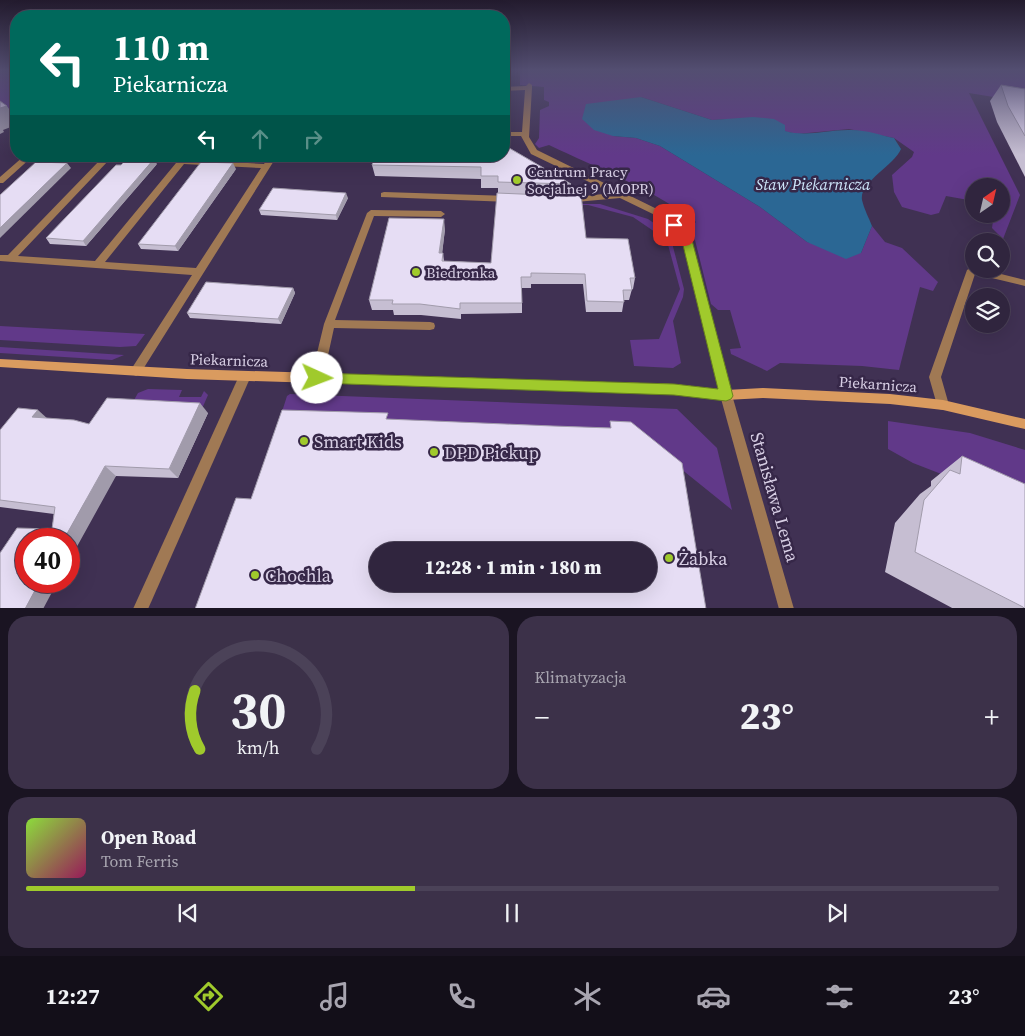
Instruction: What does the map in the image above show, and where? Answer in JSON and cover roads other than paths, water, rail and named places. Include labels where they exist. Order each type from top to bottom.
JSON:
[{"type":"street","points":[[528,98],[526,134],[528,145],[534,152],[660,214],[674,225],[687,240],[726,396]]},
{"type":"street","points":[[510,134],[526,134]]},
{"type":"street","points":[[0,181],[22,162]]},
{"type":"street","points":[[10,258],[103,162]]},
{"type":"street","points":[[97,265],[182,162],[266,166]]},
{"type":"street","points":[[136,371],[268,162]]},
{"type":"street","points":[[384,195],[518,199]]},
{"type":"street","points":[[556,200],[620,195]]},
{"type":"street","points":[[317,378],[329,324],[371,213],[441,214]]},
{"type":"street","points":[[0,258],[199,272]]},
{"type":"street","points":[[943,405],[936,377],[972,270],[1025,283]]},
{"type":"street","points":[[329,324],[430,326]]},
{"type":"street","name":"Piekarnicza","points":[[2,364],[245,376],[674,389],[726,396],[763,393],[814,394],[943,405],[1025,424]]},
{"type":"street","points":[[140,608],[245,376]]},
{"type":"street","name":"Stanisława Lema","points":[[726,396],[787,608]]},
{"type":"water","name":"Staw Piekarnicza","points":[[645,98],[712,120],[753,117],[774,119],[785,125],[785,131],[793,133],[840,130],[866,131],[894,138],[901,149],[892,162],[871,180],[863,193],[862,200],[872,226],[861,253],[846,259],[807,242],[760,207],[660,146],[636,138],[613,136],[594,130],[582,119],[586,104]]},
{"type":"place","name":"Centrum Pracy Socjalnej 9 (MOPR)","points":[[517,180]]},
{"type":"place","name":"Biedronka","points":[[416,272]]},
{"type":"place","name":"Smart Kids","points":[[304,441]]},
{"type":"place","name":"DPD Pickup","points":[[434,452]]},
{"type":"place","name":"Żabka","points":[[669,558]]},
{"type":"place","name":"Chochla","points":[[255,575]]}]
